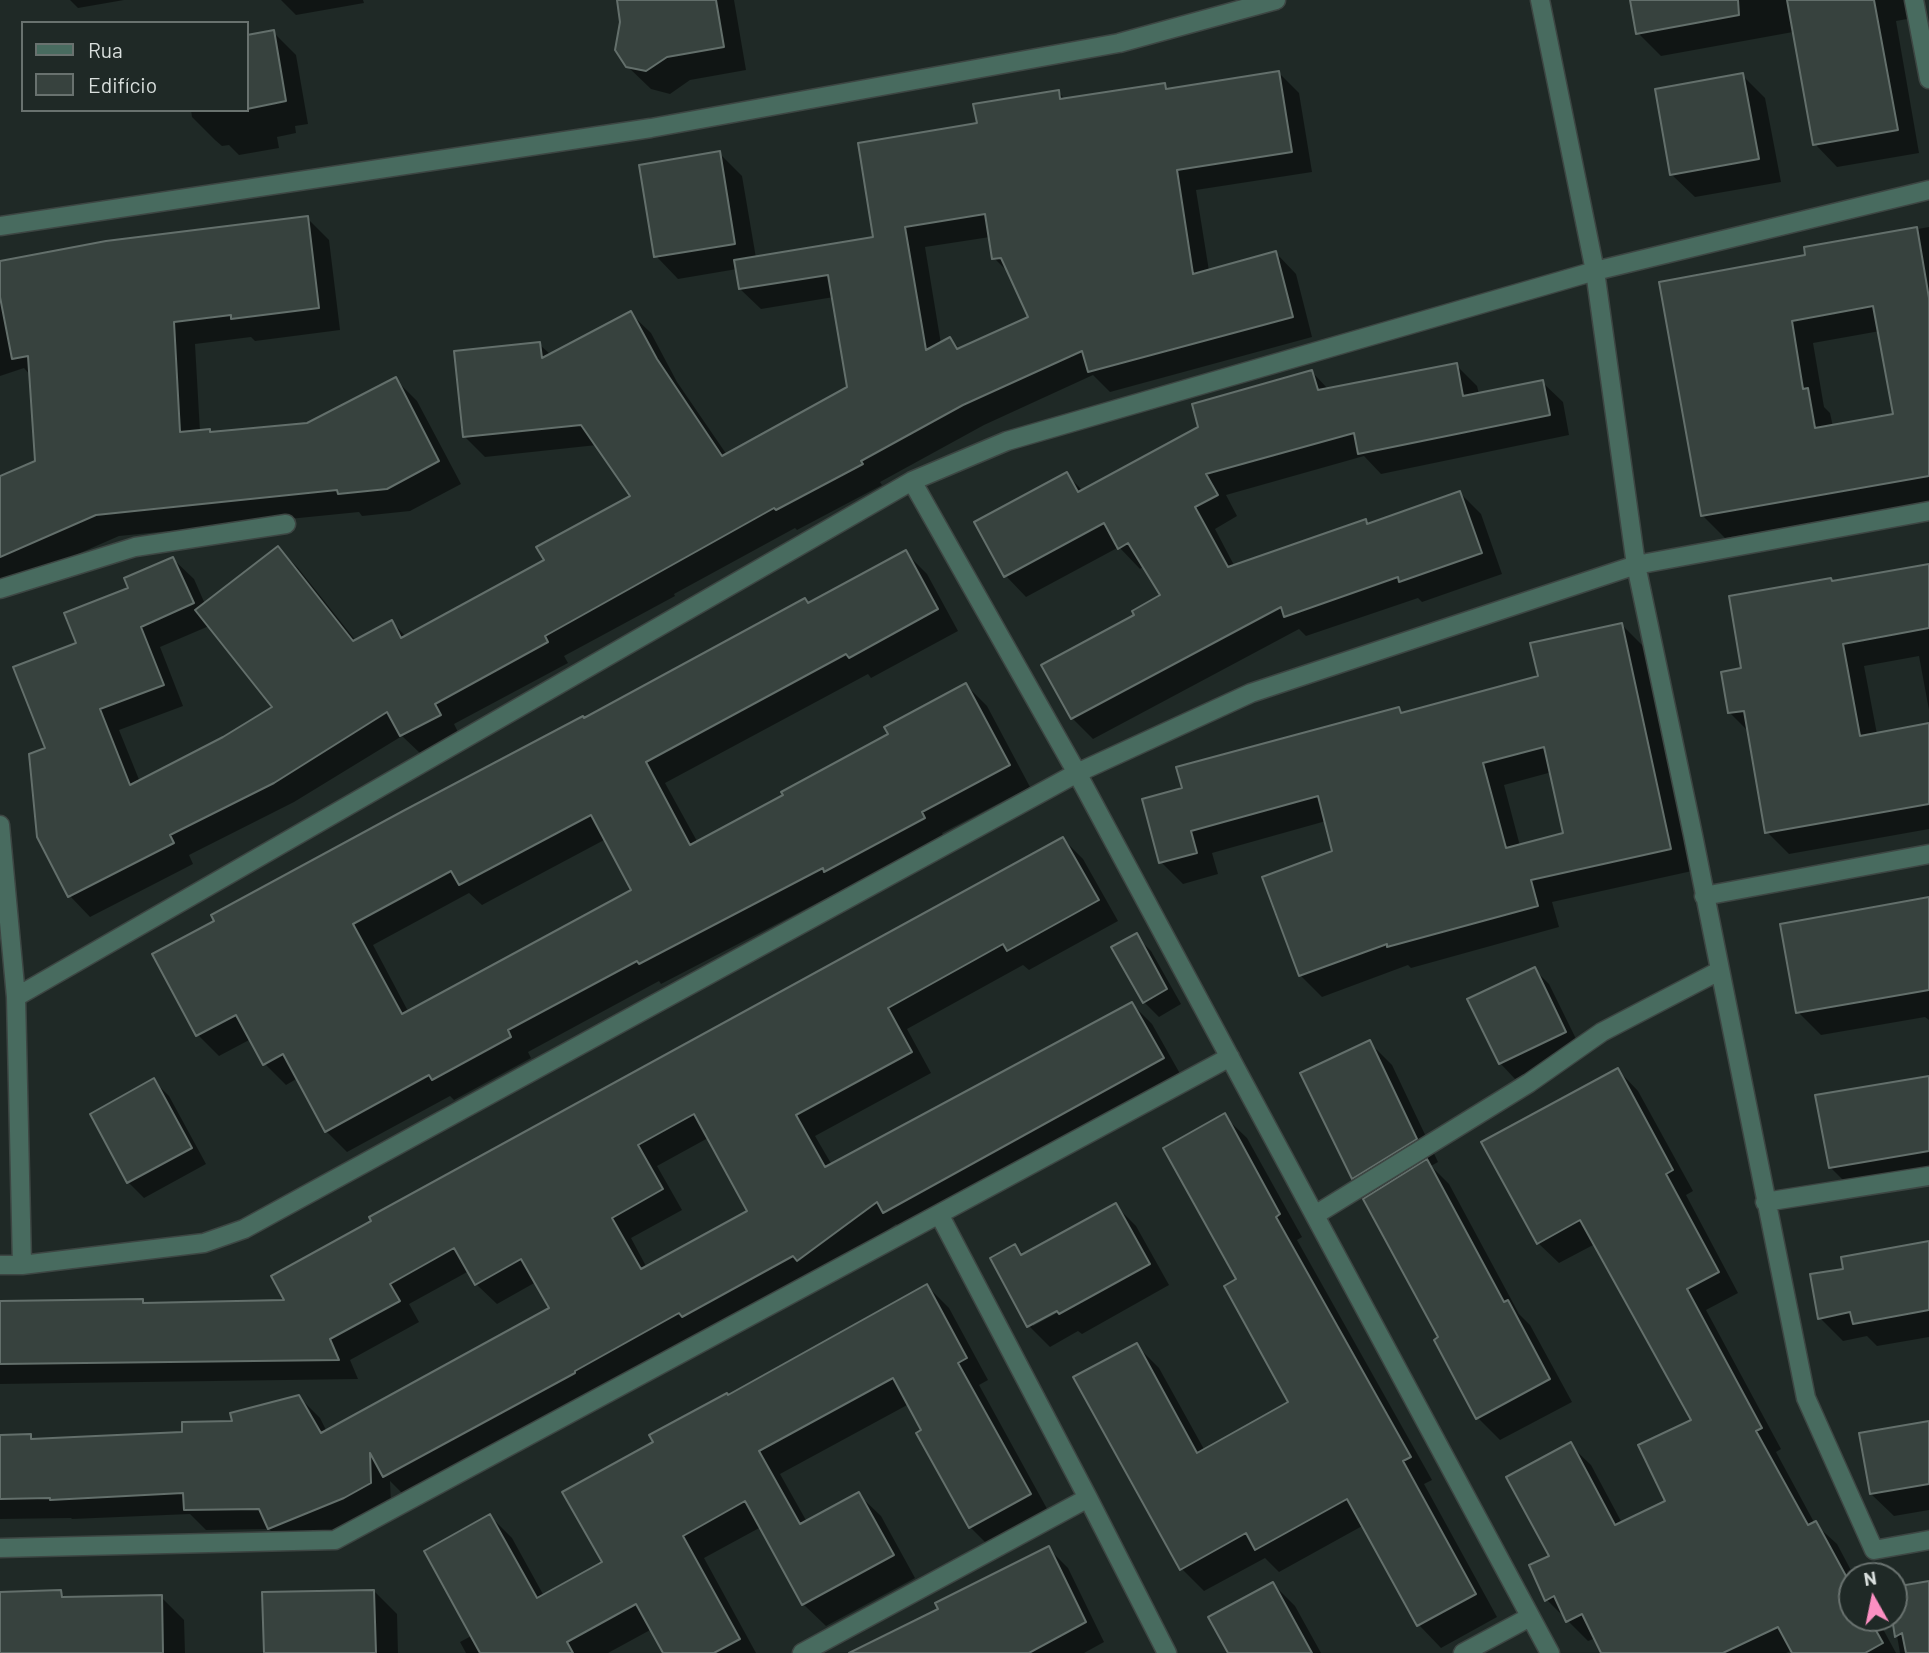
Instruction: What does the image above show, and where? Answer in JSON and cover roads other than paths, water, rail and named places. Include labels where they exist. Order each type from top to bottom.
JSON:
[{"type":"street","points":[[0,226],[677,123],[1119,43],[1276,0]]},
{"type":"street","points":[[1540,0],[1595,271],[1636,565],[1806,1398],[1874,1550],[1929,1540]]},
{"type":"street","points":[[1914,0],[1929,79]]},
{"type":"street","points":[[16,997],[912,481],[1007,441],[1595,271],[1929,190]]},
{"type":"street","points":[[912,481],[1077,773],[1550,1653]]},
{"type":"street","points":[[0,1265],[22,1265],[204,1243],[244,1229],[1077,773],[1251,693],[1636,565],[1929,512]]},
{"type":"street","points":[[0,589],[135,547],[286,524]]},
{"type":"street","points":[[0,825],[16,997],[22,1265]]},
{"type":"street","points":[[1704,896],[1929,854]]},
{"type":"street","points":[[1315,1216],[1529,1083],[1602,1032],[1719,971]]},
{"type":"street","points":[[0,1548],[335,1540],[1230,1057]]},
{"type":"street","points":[[1765,1202],[1929,1176]]},
{"type":"street","points":[[939,1214],[1167,1653]]},
{"type":"street","points":[[802,1653],[1088,1498]]},
{"type":"street","points":[[1463,1653],[1530,1617]]}]
